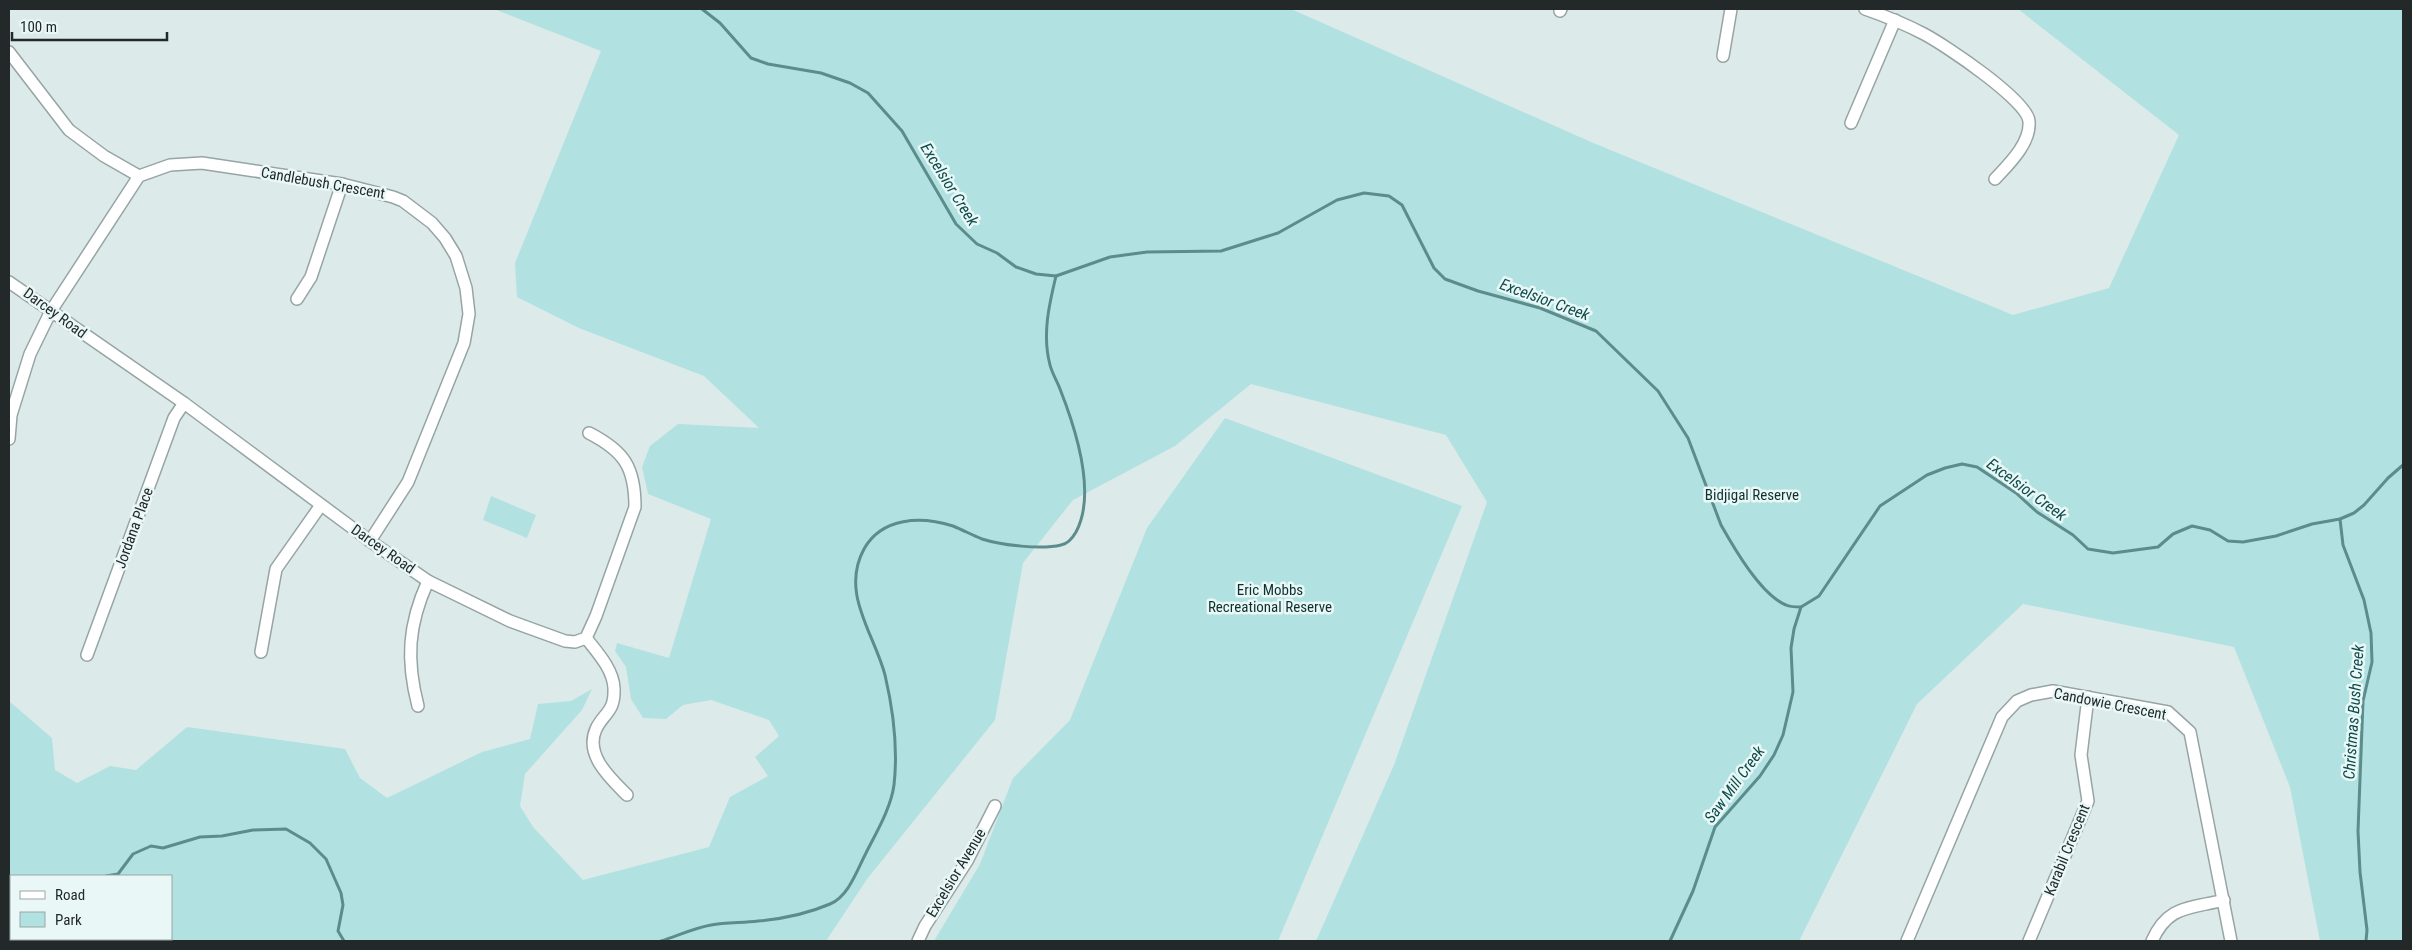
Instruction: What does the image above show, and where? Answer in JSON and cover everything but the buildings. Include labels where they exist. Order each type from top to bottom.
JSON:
[{"type":"street","points":[[1723,56],[1731,9]]},
{"type":"street","points":[[1864,9],[1895,20],[1925,34],[1966,61],[2024,108],[2029,120],[2025,143],[1995,179]]},
{"type":"street","points":[[1851,122],[1895,20]]},
{"type":"street","points":[[9,52],[69,130],[104,156],[139,176],[51,311],[30,354],[10,415],[9,439]]},
{"type":"street","name":"Candlebush Crescent","points":[[139,176],[170,164],[202,162],[342,184],[393,196],[404,201],[432,223],[456,256],[466,288],[469,314],[464,344],[408,482],[370,541]]},
{"type":"street","points":[[297,299],[311,277],[342,184]]},
{"type":"street","name":"Darcey Road","points":[[9,282],[184,403],[370,541],[428,581],[510,621],[565,640],[575,642],[586,638]]},
{"type":"street","name":"Jordana Place","points":[[87,655],[174,418],[184,403]]},
{"type":"street","points":[[589,432],[608,442],[626,459],[632,472],[635,490],[635,507],[596,616],[586,638],[608,669],[614,686],[613,703],[606,717],[596,729],[593,744],[597,759],[606,774],[627,795]]},
{"type":"street","points":[[261,652],[276,569],[321,505]]},
{"type":"street","points":[[418,706],[410,667],[411,649],[416,608],[428,581]]},
{"type":"street","name":"Candowie Crescent","points":[[1907,941],[2002,717],[2017,701],[2031,695],[2053,691],[2168,712],[2190,732],[2231,941]]},
{"type":"street","name":"Karabil Crescent","points":[[2029,941],[2088,801],[2081,754],[2088,697]]},
{"type":"street","name":"Excelsior Avenue","points":[[918,941],[925,926],[967,861],[995,806]]},
{"type":"street","points":[[2152,941],[2159,925],[2171,913],[2224,900]]},
{"type":"green space","name":"Bidjigal Reserve","points":[[494,9],[1291,9],[1591,142],[2013,315],[2109,288],[2179,135],[2018,9],[2403,9],[2403,941],[2320,941],[2290,787],[2234,647],[2023,604],[1917,704],[1799,941],[1316,941],[1394,765],[1487,502],[1446,435],[1251,384],[1175,446],[1073,500],[1023,563],[995,720],[867,879],[826,941],[9,941],[9,701],[52,738],[55,770],[77,783],[110,766],[136,770],[187,727],[345,749],[360,778],[387,798],[482,752],[530,739],[538,704],[571,701],[592,689],[582,710],[525,774],[520,806],[533,827],[583,880],[709,847],[730,797],[768,776],[755,757],[779,736],[769,720],[711,700],[683,705],[666,719],[643,718],[631,699],[626,667],[615,651],[617,643],[669,658],[711,519],[648,494],[642,467],[650,446],[678,424],[759,428],[704,376],[579,328],[517,297],[515,263],[601,51]]},
{"type":"green space","name":"Eric Mobbs Recreational Reserve","points":[[1225,418],[1462,506],[1278,941],[934,941],[980,864],[1013,778],[1070,720],[1147,528]]},
{"type":"green space","points":[[491,496],[536,515],[527,538],[483,520]]},
{"type":"waterway","name":"Excelsior Creek","points":[[702,9],[720,23],[751,58],[768,64],[821,73],[850,83],[868,93],[902,131],[956,224],[977,244],[997,253],[1016,267],[1036,274],[1056,276],[1110,257],[1147,252],[1221,251],[1278,233],[1337,200],[1364,193],[1389,196],[1402,205],[1434,268],[1445,279],[1478,291],[1540,308],[1596,331],[1658,391],[1688,438],[1721,525],[1733,546],[1767,592],[1789,606],[1801,607],[1819,596],[1880,506],[1927,475],[1962,464],[1977,467],[2016,493],[2037,512],[2073,535],[2088,549],[2113,553],[2158,547],[2173,534],[2192,526],[2210,530],[2228,541],[2243,542],[2276,536],[2312,524],[2340,519],[2354,513],[2364,505],[2388,478],[2403,465]]},
{"type":"waterway","points":[[661,941],[711,925],[776,919],[813,910],[837,900],[847,889],[856,874],[886,811],[892,794],[895,771],[894,729],[888,688],[880,659],[861,613],[857,597],[858,565],[864,549],[872,538],[881,530],[892,525],[916,520],[941,523],[953,526],[982,539],[1021,546],[1043,547],[1066,544],[1076,532],[1082,516],[1084,499],[1082,460],[1072,422],[1051,368],[1047,343],[1049,309],[1056,276]]},
{"type":"waterway","name":"Christmas Bush Creek","points":[[2340,519],[2343,545],[2364,600],[2371,633],[2372,662],[2363,701],[2358,831],[2360,872],[2367,930],[2366,941]]},
{"type":"waterway","name":"Saw Mill Creek","points":[[1670,941],[1693,891],[1715,827],[1760,776],[1774,755],[1783,735],[1793,692],[1791,648],[1794,629],[1801,607]]},
{"type":"waterway","points":[[112,875],[118,874],[133,854],[151,846],[163,848],[200,837],[222,836],[253,830],[286,829],[310,843],[326,859],[341,893],[343,905],[338,931],[344,941]]}]
